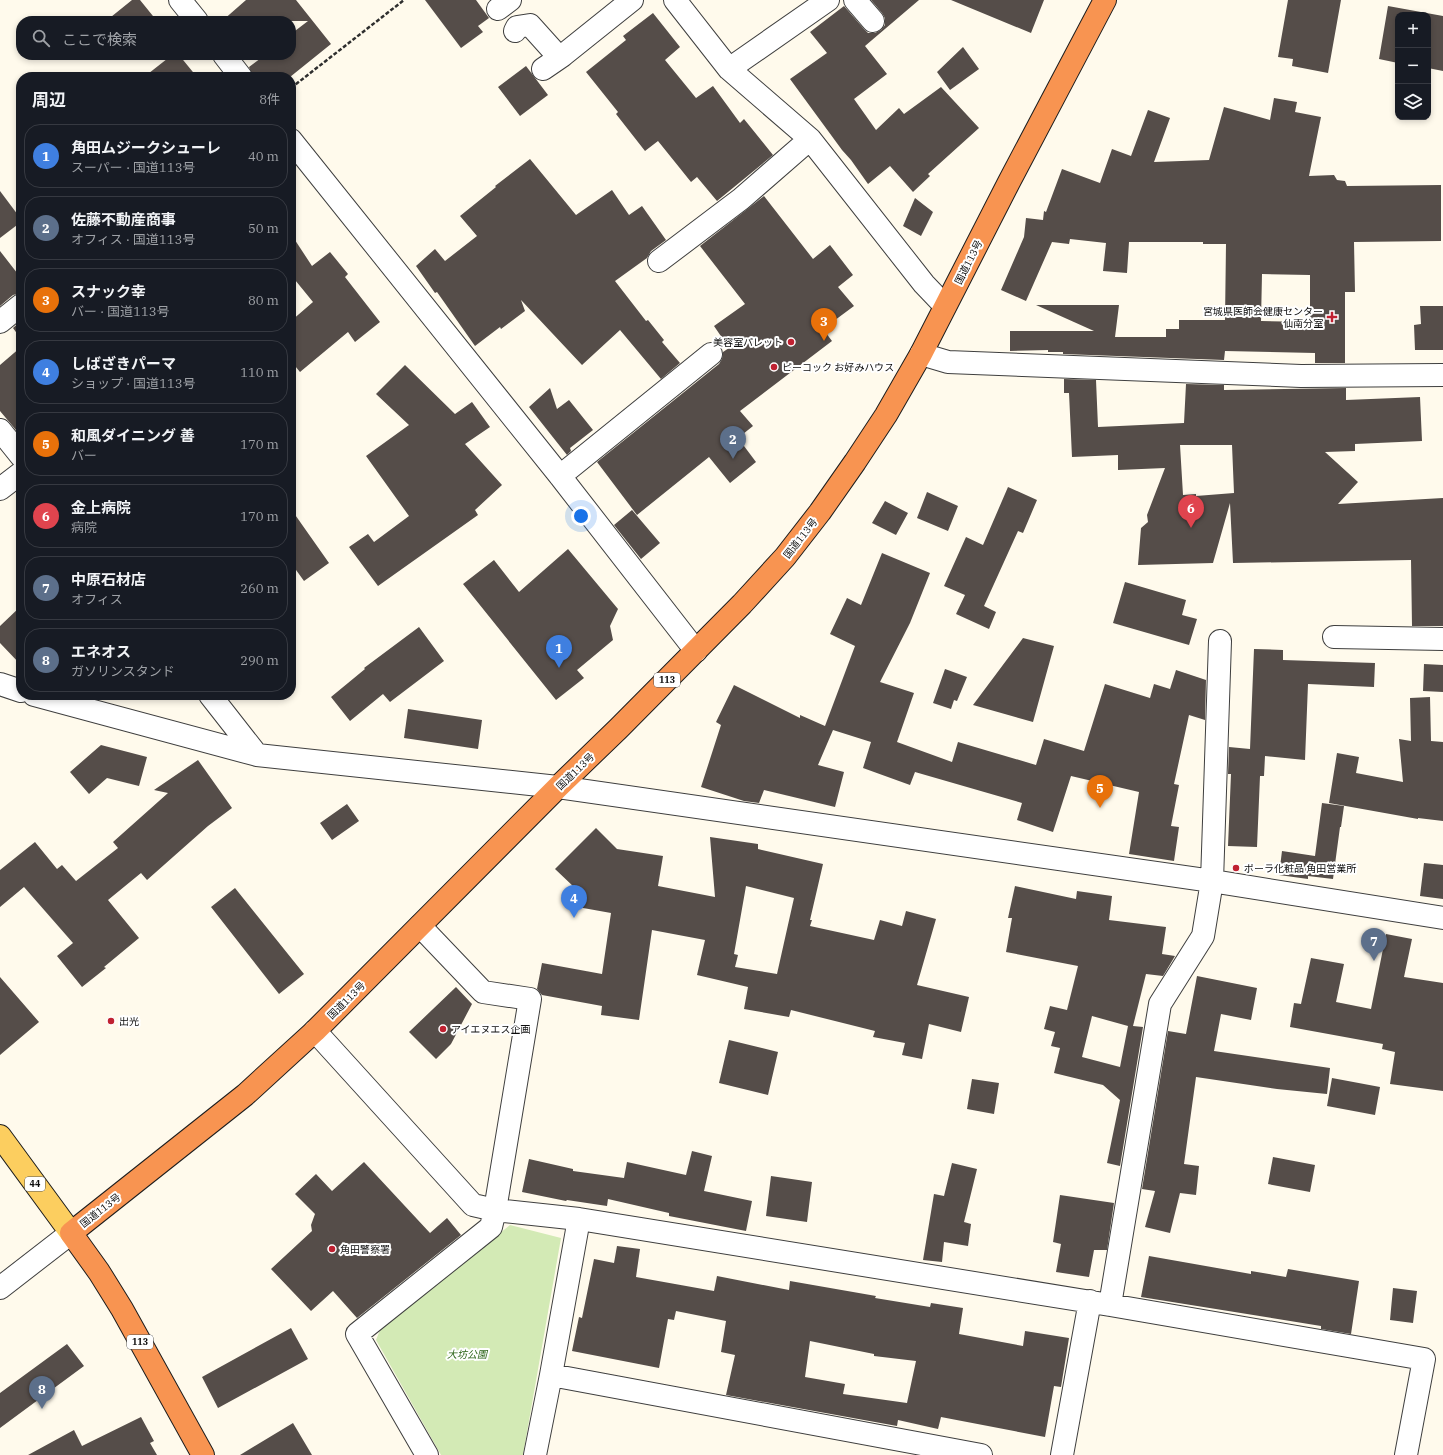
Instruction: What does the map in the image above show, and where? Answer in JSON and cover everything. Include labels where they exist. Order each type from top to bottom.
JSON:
[{"type":"highway","name":"国道113号","points":[[203,1455],[122,1309],[99,1272],[71,1233],[245,1095],[315,1031],[696,651],[785,557],[855,462],[882,421],[921,354],[1105,0]]},
{"type":"main road","name":"44","points":[[0,1136],[71,1233]]},
{"type":"street","points":[[180,0],[193,16]]},
{"type":"street","points":[[543,69],[562,56],[632,0]]},
{"type":"street","points":[[675,0],[729,69],[810,139],[924,284],[945,306]]},
{"type":"street","points":[[729,69],[828,0]]},
{"type":"street","points":[[855,0],[873,21]]},
{"type":"street","points":[[515,31],[517,27],[530,25],[557,55],[562,56]]},
{"type":"street","points":[[228,60],[237,72]]},
{"type":"street","points":[[659,261],[741,199],[810,139]]},
{"type":"street","points":[[296,146],[560,476],[696,651]]},
{"type":"street","points":[[0,322],[16,309]]},
{"type":"street","points":[[560,476],[711,354]]},
{"type":"street","points":[[921,354],[948,362],[1301,376],[1443,375]]},
{"type":"street","points":[[0,430],[16,450]]},
{"type":"street","points":[[0,489],[16,477]]},
{"type":"street","points":[[1334,637],[1443,639]]},
{"type":"street","points":[[1062,1455],[1100,1303],[1160,1004],[1203,936],[1212,881],[1220,641]]},
{"type":"street","points":[[0,684],[16,689]]},
{"type":"street","points":[[53,700],[257,755],[558,787],[1212,881],[1443,918]]},
{"type":"street","points":[[214,700],[257,755]]},
{"type":"street","points":[[420,926],[484,992],[530,999],[491,1227],[357,1334],[427,1455]]},
{"type":"street","points":[[315,1031],[473,1206],[495,1210],[579,1219],[1100,1303],[1433,1361],[1406,1455]]},
{"type":"street","points":[[535,1455],[579,1219]]},
{"type":"street","points":[[0,1288],[71,1233]]},
{"type":"street","points":[[551,1375],[981,1455]]},
{"type":"path","points":[[296,84],[404,0]]},
{"type":"green space","name":"大坊公園","points":[[510,1225],[561,1238],[523,1455],[441,1455],[376,1340],[380,1330]]},
{"type":"building","points":[[132,0],[140,0],[153,16],[112,16]]},
{"type":"building","points":[[246,0],[296,0],[331,44],[296,72],[251,72],[249,67],[258,60],[296,60],[296,30],[308,21],[296,21],[296,16],[228,16]]},
{"type":"building","points":[[425,0],[476,0],[489,18],[478,26],[483,32],[461,48]]},
{"type":"building","points":[[871,0],[919,0],[865,46],[887,74],[854,99],[876,130],[899,108],[904,114],[941,87],[979,128],[928,174],[930,176],[913,192],[890,166],[868,184],[790,79],[827,53],[810,32],[844,6],[868,33],[875,33],[881,30],[885,25],[885,18]]},
{"type":"building","points":[[951,0],[1044,0],[1031,33]]},
{"type":"building","points":[[1288,0],[1341,0],[1328,73],[1292,66],[1293,59],[1278,57]]},
{"type":"building","points":[[1388,6],[1421,12],[1395,12],[1395,62],[1379,59]]},
{"type":"building","points":[[653,13],[680,47],[665,60],[696,98],[713,86],[740,123],[744,119],[773,155],[717,201],[697,177],[691,182],[658,141],[645,151],[616,114],[618,112],[586,72],[626,40],[623,36]]},
{"type":"building","points":[[1431,14],[1443,16],[1443,71],[1431,69]]},
{"type":"building","points":[[963,47],[979,69],[950,90],[937,72]]},
{"type":"building","points":[[166,60],[183,60],[193,72],[150,72]]},
{"type":"building","points":[[526,66],[548,95],[520,116],[498,87]]},
{"type":"building","points":[[1274,98],[1297,102],[1295,112],[1321,117],[1309,176],[1334,175],[1337,180],[1345,181],[1347,186],[1441,185],[1441,241],[1354,242],[1355,292],[1345,292],[1345,363],[1315,363],[1315,353],[1225,351],[1224,360],[1063,354],[1063,352],[1048,352],[1048,350],[1010,351],[1010,331],[1094,331],[1036,305],[1119,305],[1115,337],[1166,337],[1166,329],[1179,329],[1179,320],[1225,320],[1226,244],[1203,244],[1203,242],[1129,242],[1127,273],[1103,271],[1106,243],[1070,239],[1069,244],[1052,242],[1026,301],[1001,290],[1024,237],[1026,218],[1043,220],[1044,211],[1046,212],[1062,169],[1100,183],[1112,149],[1131,156],[1148,110],[1170,118],[1154,162],[1209,160],[1224,107],[1270,120]],"holes":[[[1262,274],[1310,275],[1310,322],[1261,321]]]},
{"type":"building","points":[[530,159],[576,215],[612,190],[629,215],[642,206],[666,240],[651,251],[647,258],[615,281],[646,321],[648,320],[664,340],[662,342],[680,363],[661,379],[620,330],[582,365],[521,300],[525,311],[501,329],[500,327],[475,346],[437,292],[435,293],[416,266],[435,249],[445,261],[477,236],[460,216]]},
{"type":"building","points":[[0,191],[16,212],[16,226],[0,238]]},
{"type":"building","points":[[764,196],[813,259],[830,245],[853,275],[838,287],[854,306],[823,329],[832,341],[740,411],[753,426],[738,438],[756,462],[730,483],[709,457],[637,515],[597,462],[719,364],[722,359],[723,352],[729,348],[714,326],[745,304],[700,246]]},
{"type":"building","points":[[915,198],[933,212],[921,236],[903,226]]},
{"type":"building","points":[[296,242],[312,266],[330,252],[348,274],[345,277],[380,322],[355,342],[348,332],[300,372],[296,367],[296,317],[313,302],[296,281]]},
{"type":"building","points":[[0,251],[16,272],[16,294],[0,306]]},
{"type":"building","points":[[1420,306],[1443,306],[1443,350],[1415,350],[1414,325],[1421,324]]},
{"type":"building","points":[[16,325],[16,332],[13,328]]},
{"type":"building","points":[[16,351],[16,430],[0,411],[0,365]]},
{"type":"building","points":[[405,365],[455,414],[472,402],[490,427],[465,444],[502,485],[475,510],[478,515],[378,586],[349,547],[368,534],[374,542],[409,516],[366,456],[409,425],[376,394]]},
{"type":"building","points":[[1064,379],[1096,380],[1098,427],[1184,423],[1186,384],[1224,385],[1224,390],[1346,388],[1346,400],[1420,397],[1422,441],[1355,444],[1355,451],[1325,452],[1358,482],[1338,504],[1443,498],[1443,626],[1412,626],[1411,560],[1233,563],[1230,503],[1213,563],[1138,565],[1141,528],[1148,522],[1147,515],[1165,468],[1118,470],[1118,455],[1072,457],[1069,393],[1064,393]],"holes":[[[1180,445],[1232,445],[1234,493],[1196,496],[1196,494],[1183,495]]]},
{"type":"building","points":[[550,388],[557,409],[569,400],[593,430],[570,448],[571,451],[567,455],[529,407]]},
{"type":"building","points":[[1008,487],[1037,500],[1023,533],[1018,531],[984,606],[996,612],[989,629],[956,614],[965,595],[944,586],[966,537],[983,545]]},
{"type":"building","points":[[927,492],[958,506],[948,531],[917,518]]},
{"type":"building","points":[[885,501],[908,513],[896,535],[872,523]]},
{"type":"building","points":[[632,510],[660,543],[641,559],[614,525]]},
{"type":"building","points":[[296,516],[329,563],[304,581],[296,570]]},
{"type":"building","points":[[568,549],[618,609],[610,626],[613,640],[577,670],[584,678],[556,700],[463,584],[494,560],[519,592]]},
{"type":"building","points":[[882,553],[930,573],[910,623],[880,682],[914,693],[897,742],[952,762],[958,742],[1036,765],[1044,739],[1084,751],[1105,684],[1150,698],[1154,684],[1170,689],[1176,670],[1206,680],[1205,720],[1189,715],[1174,784],[1179,785],[1171,826],[1179,827],[1174,861],[1129,854],[1139,792],[1071,776],[1053,832],[1017,820],[1022,803],[915,772],[910,785],[863,768],[871,742],[833,730],[818,765],[844,772],[835,807],[764,790],[759,803],[744,801],[701,787],[721,725],[716,722],[734,685],[800,718],[800,715],[825,726],[855,646],[830,634],[847,598],[861,605]]},
{"type":"building","points":[[1125,582],[1186,600],[1182,615],[1197,619],[1189,645],[1113,623]]},
{"type":"building","points":[[16,611],[16,660],[0,643],[0,626]]},
{"type":"building","points":[[419,627],[444,661],[390,702],[383,694],[350,721],[331,697],[365,669],[364,668]]},
{"type":"building","points":[[1023,638],[1054,646],[1033,722],[973,705]]},
{"type":"building","points":[[1254,649],[1283,650],[1283,660],[1375,663],[1374,687],[1308,684],[1305,760],[1265,756],[1264,776],[1260,776],[1257,847],[1228,846],[1231,774],[1228,774],[1229,747],[1250,749]]},
{"type":"building","points":[[1424,664],[1443,665],[1443,692],[1423,691]]},
{"type":"building","points":[[945,669],[967,677],[957,701],[954,700],[951,709],[933,703]]},
{"type":"building","points":[[1430,697],[1431,741],[1443,742],[1443,821],[1418,819],[1329,803],[1337,753],[1359,757],[1356,773],[1403,782],[1399,739],[1411,741],[1410,698]]},
{"type":"building","points":[[408,709],[482,720],[478,749],[404,738]]},
{"type":"building","points":[[101,745],[147,757],[139,786],[107,778],[89,794],[70,772]]},
{"type":"building","points":[[198,760],[232,808],[208,826],[147,880],[141,873],[108,900],[139,938],[104,967],[106,968],[82,987],[57,956],[73,943],[24,887],[0,907],[0,870],[35,842],[57,869],[62,865],[76,881],[118,848],[113,842],[168,793],[154,790]]},
{"type":"building","points":[[1322,803],[1344,806],[1333,879],[1308,876],[1308,879],[1279,875],[1282,851],[1315,856]]},
{"type":"building","points":[[347,804],[359,821],[332,840],[320,823]]},
{"type":"building","points":[[596,828],[617,849],[663,856],[658,886],[715,897],[710,837],[758,844],[758,849],[823,864],[810,920],[812,920],[810,926],[874,940],[880,920],[902,926],[906,911],[936,919],[917,985],[969,997],[961,1032],[929,1024],[922,1059],[902,1055],[905,1043],[873,1037],[875,1031],[791,1010],[789,1017],[744,1009],[748,987],[697,975],[705,940],[652,930],[639,1020],[601,1015],[602,1006],[542,995],[537,989],[542,963],[602,974],[611,913],[572,906],[575,888],[555,869]],"holes":[[[746,886],[794,898],[777,974],[735,967],[738,955],[734,954]]]},
{"type":"building","points":[[1424,863],[1443,865],[1443,899],[1420,896]]},
{"type":"building","points":[[1015,886],[1076,899],[1077,891],[1112,896],[1109,920],[1166,927],[1162,954],[1175,956],[1163,976],[1146,974],[1133,1026],[1143,1027],[1120,1166],[1107,1163],[1120,1100],[1103,1085],[1054,1073],[1060,1048],[1051,1046],[1055,1032],[1044,1029],[1050,1006],[1067,1010],[1078,966],[1006,952],[1012,918],[1008,918]],"holes":[[[1092,1016],[1128,1026],[1120,1067],[1082,1057]]]},
{"type":"building","points":[[235,888],[304,974],[279,994],[211,907]]},
{"type":"building","points":[[1386,934],[1412,939],[1404,977],[1443,983],[1443,1091],[1390,1084],[1395,1052],[1382,1049],[1383,1044],[1290,1027],[1294,1003],[1301,1004],[1311,958],[1344,964],[1336,1002],[1371,1009]]},
{"type":"building","points":[[1197,976],[1257,988],[1251,1020],[1221,1014],[1214,1051],[1330,1068],[1327,1094],[1277,1089],[1196,1077],[1184,1164],[1199,1166],[1196,1195],[1180,1193],[1170,1233],[1145,1227],[1155,1191],[1142,1189],[1168,1031],[1186,1034]]},
{"type":"building","points":[[0,977],[39,1022],[0,1055]]},
{"type":"building","points":[[456,987],[472,1004],[451,1044],[436,1059],[409,1032]]},
{"type":"building","points":[[729,1040],[778,1052],[768,1095],[719,1083]]},
{"type":"building","points":[[1332,1078],[1380,1087],[1375,1115],[1327,1106]]},
{"type":"building","points":[[972,1079],[999,1083],[994,1114],[967,1109]]},
{"type":"building","points":[[692,1151],[712,1156],[704,1191],[752,1201],[746,1231],[669,1216],[669,1213],[608,1199],[607,1206],[566,1201],[522,1192],[529,1159],[573,1169],[573,1171],[624,1178],[627,1162],[686,1175]]},
{"type":"building","points":[[1273,1157],[1315,1165],[1310,1192],[1268,1184]]},
{"type":"building","points":[[364,1162],[430,1233],[447,1218],[461,1235],[357,1318],[333,1291],[311,1311],[271,1269],[312,1231],[311,1225],[315,1214],[295,1194],[316,1174],[332,1191]]},
{"type":"building","points":[[952,1163],[977,1169],[964,1222],[971,1224],[968,1246],[944,1242],[942,1262],[923,1260],[934,1194],[944,1196]]},
{"type":"building","points":[[771,1176],[812,1182],[807,1222],[766,1216]]},
{"type":"building","points":[[1060,1195],[1114,1203],[1107,1250],[1094,1250],[1089,1277],[1056,1272],[1061,1244],[1053,1242]]},
{"type":"building","points":[[617,1246],[640,1249],[636,1277],[714,1291],[717,1276],[789,1290],[790,1281],[930,1307],[931,1303],[963,1308],[959,1334],[1023,1346],[1025,1331],[1069,1338],[1061,1387],[1054,1386],[1045,1437],[941,1417],[938,1429],[898,1420],[897,1426],[726,1395],[735,1355],[721,1352],[726,1321],[676,1311],[674,1320],[668,1319],[659,1368],[572,1351],[579,1317],[582,1318],[594,1259],[614,1263]],"holes":[[[810,1341],[874,1354],[874,1356],[916,1361],[907,1403],[843,1394],[845,1384],[805,1377]]]},
{"type":"building","points":[[1149,1256],[1251,1274],[1251,1271],[1286,1277],[1288,1269],[1359,1281],[1351,1334],[1321,1329],[1321,1326],[1141,1297]]},
{"type":"building","points":[[1393,1288],[1417,1291],[1413,1323],[1390,1320]]},
{"type":"building","points":[[291,1328],[308,1359],[218,1408],[202,1377]]},
{"type":"building","points":[[67,1344],[84,1366],[0,1428],[0,1393]]},
{"type":"building","points":[[141,1417],[154,1441],[150,1443],[157,1455],[28,1455],[74,1430],[82,1446]]},
{"type":"building","points":[[293,1423],[312,1455],[240,1455]]},
{"type":"place","name":"宮城県医師会健康センター 仙南分室","points":[[1332,317]]},
{"type":"place","name":"スナック幸","points":[[824,341]]},
{"type":"place","name":"美容室パレット","points":[[791,342]]},
{"type":"place","name":"ピーコック お好みハウス","points":[[774,367]]},
{"type":"place","name":"佐藤不動産商事","points":[[733,459]]},
{"type":"place","name":"金上病院","points":[[1191,528]]},
{"type":"place","name":"角田ムジークシューレ","points":[[559,668]]},
{"type":"place","name":"和風ダイニング 善","points":[[1100,808]]},
{"type":"place","name":"ポーラ化粧品 角田営業所","points":[[1236,868]]},
{"type":"place","name":"しばざきパーマ","points":[[574,918]]},
{"type":"place","name":"中原石材店","points":[[1374,961]]},
{"type":"place","name":"出光","points":[[111,1021]]},
{"type":"place","name":"アイエヌエス企画","points":[[443,1029]]},
{"type":"place","name":"角田警察署","points":[[332,1249]]},
{"type":"place","name":"エネオス","points":[[42,1409]]}]
